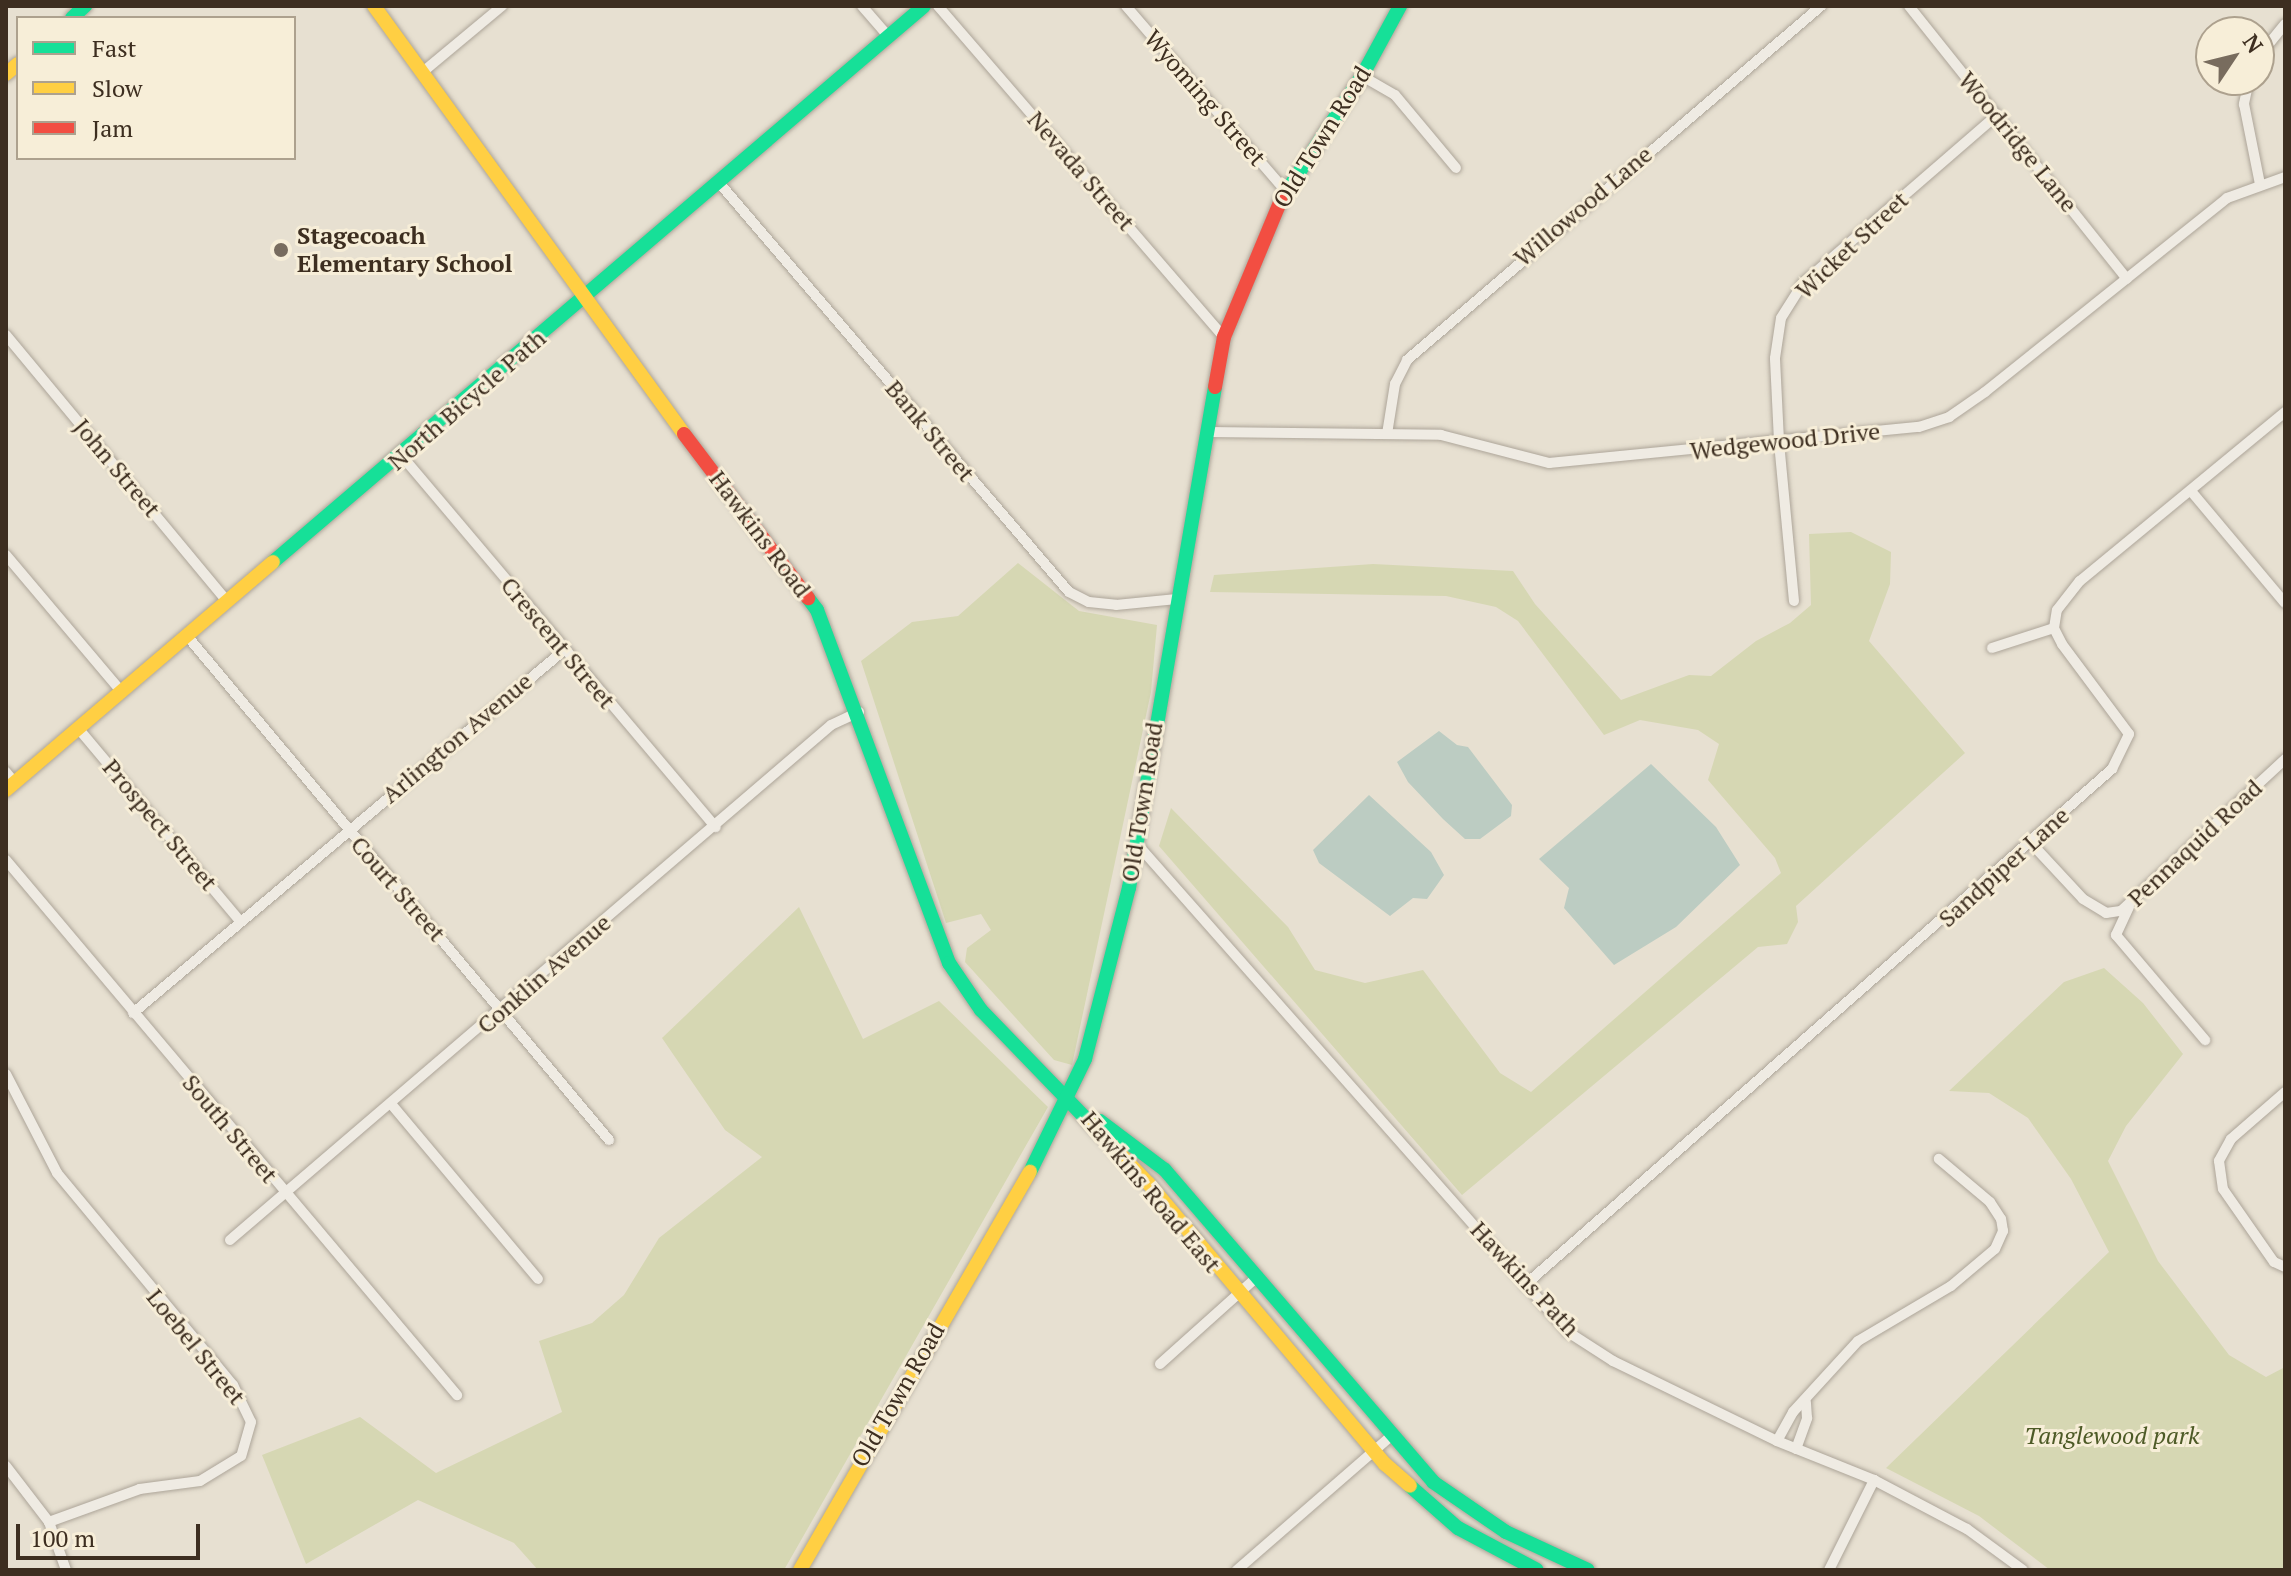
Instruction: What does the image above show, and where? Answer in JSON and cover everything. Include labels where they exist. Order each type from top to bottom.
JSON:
[{"type":"street","name":"Hawkins Road","points":[[374,6],[588,295],[650,389],[817,610],[859,712],[949,963],[981,1010],[1070,1097]]},
{"type":"street","points":[[424,71],[502,6]]},
{"type":"street","points":[[862,6],[888,36]]},
{"type":"street","name":"North Bicycle Path","points":[[9,782],[188,637],[402,456],[721,185],[924,6]]},
{"type":"street","name":"Nevada Street","points":[[938,6],[1224,337]]},
{"type":"street","name":"Wyoming Street","points":[[1126,6],[1285,190]]},
{"type":"street","name":"Old Town Road","points":[[800,1570],[1070,1097],[1095,1026],[1137,844],[1224,337],[1285,190],[1362,76],[1400,6]]},
{"type":"street","name":"Willowood Lane","points":[[1387,434],[1395,384],[1407,360],[1821,6]]},
{"type":"street","name":"Woodridge Lane","points":[[1909,6],[2127,279]]},
{"type":"street","points":[[1362,76],[1395,95],[1456,168]]},
{"type":"street","points":[[2248,96],[2246,126],[2260,184]]},
{"type":"street","name":"Wicket Street","points":[[1794,601],[1779,441],[1776,334],[1790,301],[1815,273],[1997,115]]},
{"type":"street","name":"Wedgewood Drive","points":[[1208,432],[1441,435],[1549,463],[1919,427],[1949,417],[2227,198],[2285,177]]},
{"type":"street","name":"Bank Street","points":[[721,185],[1069,592],[1089,602],[1116,605],[1177,599]]},
{"type":"street","name":"John Street","points":[[6,335],[227,601]]},
{"type":"street","points":[[1992,648],[2054,628],[2057,610],[2080,581],[2285,412]]},
{"type":"street","name":"Crescent Street","points":[[402,456],[563,651],[716,827]]},
{"type":"street","points":[[2191,491],[2285,603]]},
{"type":"street","points":[[6,555],[121,691]]},
{"type":"street","name":"Sandpiper Lane","points":[[1525,1285],[2112,769],[2129,734],[2054,628]]},
{"type":"street","name":"Court Street","points":[[188,637],[346,831],[504,1009],[609,1140]]},
{"type":"street","name":"Arlington Avenue","points":[[133,1013],[563,651]]},
{"type":"street","name":"Conklin Avenue","points":[[230,1240],[392,1105],[831,725],[859,712]]},
{"type":"street","name":"Prospect Street","points":[[78,728],[241,922]]},
{"type":"street","name":"Pennaquid Road","points":[[2031,843],[2097,908],[2106,913],[2129,907],[2285,759]]},
{"type":"street","name":"Hawkins Path","points":[[1137,844],[1568,1332],[1613,1361],[1777,1441],[1874,1480],[1967,1529],[2023,1570]]},
{"type":"street","name":"South Street","points":[[6,860],[457,1395]]},
{"type":"street","points":[[2129,907],[2116,935],[2205,1040]]},
{"type":"street","name":"Loebel Street","points":[[6,1074],[57,1173],[233,1385],[251,1422],[241,1456],[200,1481],[140,1489],[49,1522]]},
{"type":"street","points":[[2285,1092],[2231,1139],[2219,1161],[2223,1189],[2274,1262],[2285,1267]]},
{"type":"street","name":"Hawkins Road East","points":[[1070,1097],[1165,1170],[1390,1437],[1433,1482],[1506,1532],[1588,1570]]},
{"type":"street","name":"Hawkins Road East","points":[[1070,1097],[1375,1452],[1458,1528],[1537,1570]]},
{"type":"street","points":[[392,1105],[538,1279]]},
{"type":"street","points":[[1777,1441],[1793,1412],[1806,1402],[1858,1341],[1951,1286],[1995,1249],[2003,1231],[2001,1219],[1990,1202],[1939,1159]]},
{"type":"street","points":[[1160,1364],[1256,1278]]},
{"type":"street","points":[[1796,1449],[1807,1418],[1806,1402]]},
{"type":"street","points":[[1237,1570],[1390,1437]]},
{"type":"street","points":[[7,1470],[49,1522],[66,1570]]},
{"type":"street","points":[[1829,1570],[1874,1480]]},
{"type":"green space","points":[[1851,532],[1891,552],[1890,584],[1869,641],[1965,753],[1796,906],[1798,922],[1787,944],[1758,947],[1462,1195],[1159,846],[1171,808],[1288,927],[1315,970],[1365,983],[1423,970],[1500,1073],[1531,1092],[1781,873],[1775,858],[1708,780],[1719,744],[1698,730],[1640,720],[1604,735],[1518,621],[1496,607],[1446,596],[1210,592],[1214,575],[1373,564],[1513,571],[1535,604],[1621,700],[1689,675],[1711,676],[1756,641],[1790,623],[1811,605],[1809,534]]},
{"type":"green space","points":[[1018,563],[1079,611],[1157,625],[1151,692],[1072,1065],[1054,1060],[965,962],[967,948],[991,930],[981,914],[946,923],[861,661],[912,622],[958,616]]},
{"type":"green space","points":[[799,907],[863,1039],[939,1001],[1048,1107],[784,1570],[538,1570],[514,1543],[418,1500],[306,1564],[262,1455],[360,1417],[436,1473],[562,1412],[539,1341],[592,1323],[624,1295],[659,1238],[762,1157],[725,1130],[662,1038]]},
{"type":"green space","name":"Tanglewood park","points":[[2104,968],[2143,1003],[2183,1054],[2126,1126],[2108,1161],[2158,1261],[2229,1355],[2266,1377],[2285,1367],[2285,1570],[2050,1570],[1979,1516],[1886,1468],[2109,1252],[2071,1179],[2028,1118],[1989,1093],[1949,1091],[2064,982]]},
{"type":"shaded area","points":[[1439,731],[1457,745],[1468,747],[1512,805],[1511,816],[1480,839],[1465,839],[1443,819],[1408,782],[1397,762]]},
{"type":"shaded area","points":[[1651,764],[1716,827],[1740,865],[1676,927],[1614,965],[1564,908],[1569,888],[1539,859]]},
{"type":"shaded area","points":[[1369,795],[1431,852],[1444,875],[1427,899],[1413,898],[1390,916],[1319,863],[1313,850]]},
{"type":"traffic: fast","points":[[74,16],[85,6]]},
{"type":"traffic: fast","points":[[273,562],[924,6]]},
{"type":"traffic: fast","points":[[1281,200],[1362,76],[1400,6]]},
{"type":"traffic: fast","points":[[1030,1172],[1085,1059],[1129,888],[1215,387]]},
{"type":"traffic: fast","points":[[808,598],[817,610],[949,963],[981,1010],[1090,1123]]},
{"type":"traffic: fast","points":[[1100,1121],[1165,1170],[1433,1482],[1506,1532],[1588,1570]]},
{"type":"traffic: fast","points":[[1410,1486],[1458,1528],[1537,1570]]},
{"type":"traffic: slow","points":[[374,6],[684,434]]},
{"type":"traffic: slow","points":[[6,74],[16,66]]},
{"type":"traffic: slow","points":[[6,790],[273,562]]},
{"type":"traffic: slow","points":[[1090,1123],[1149,1184],[1385,1464],[1410,1486]]},
{"type":"traffic: slow","points":[[800,1570],[1030,1172]]},
{"type":"traffic: jam","points":[[1215,387],[1224,337],[1281,200]]},
{"type":"traffic: jam","points":[[684,434],[808,598]]},
{"type":"place","name":"Stagecoach Elementary School","points":[[281,250]]}]
